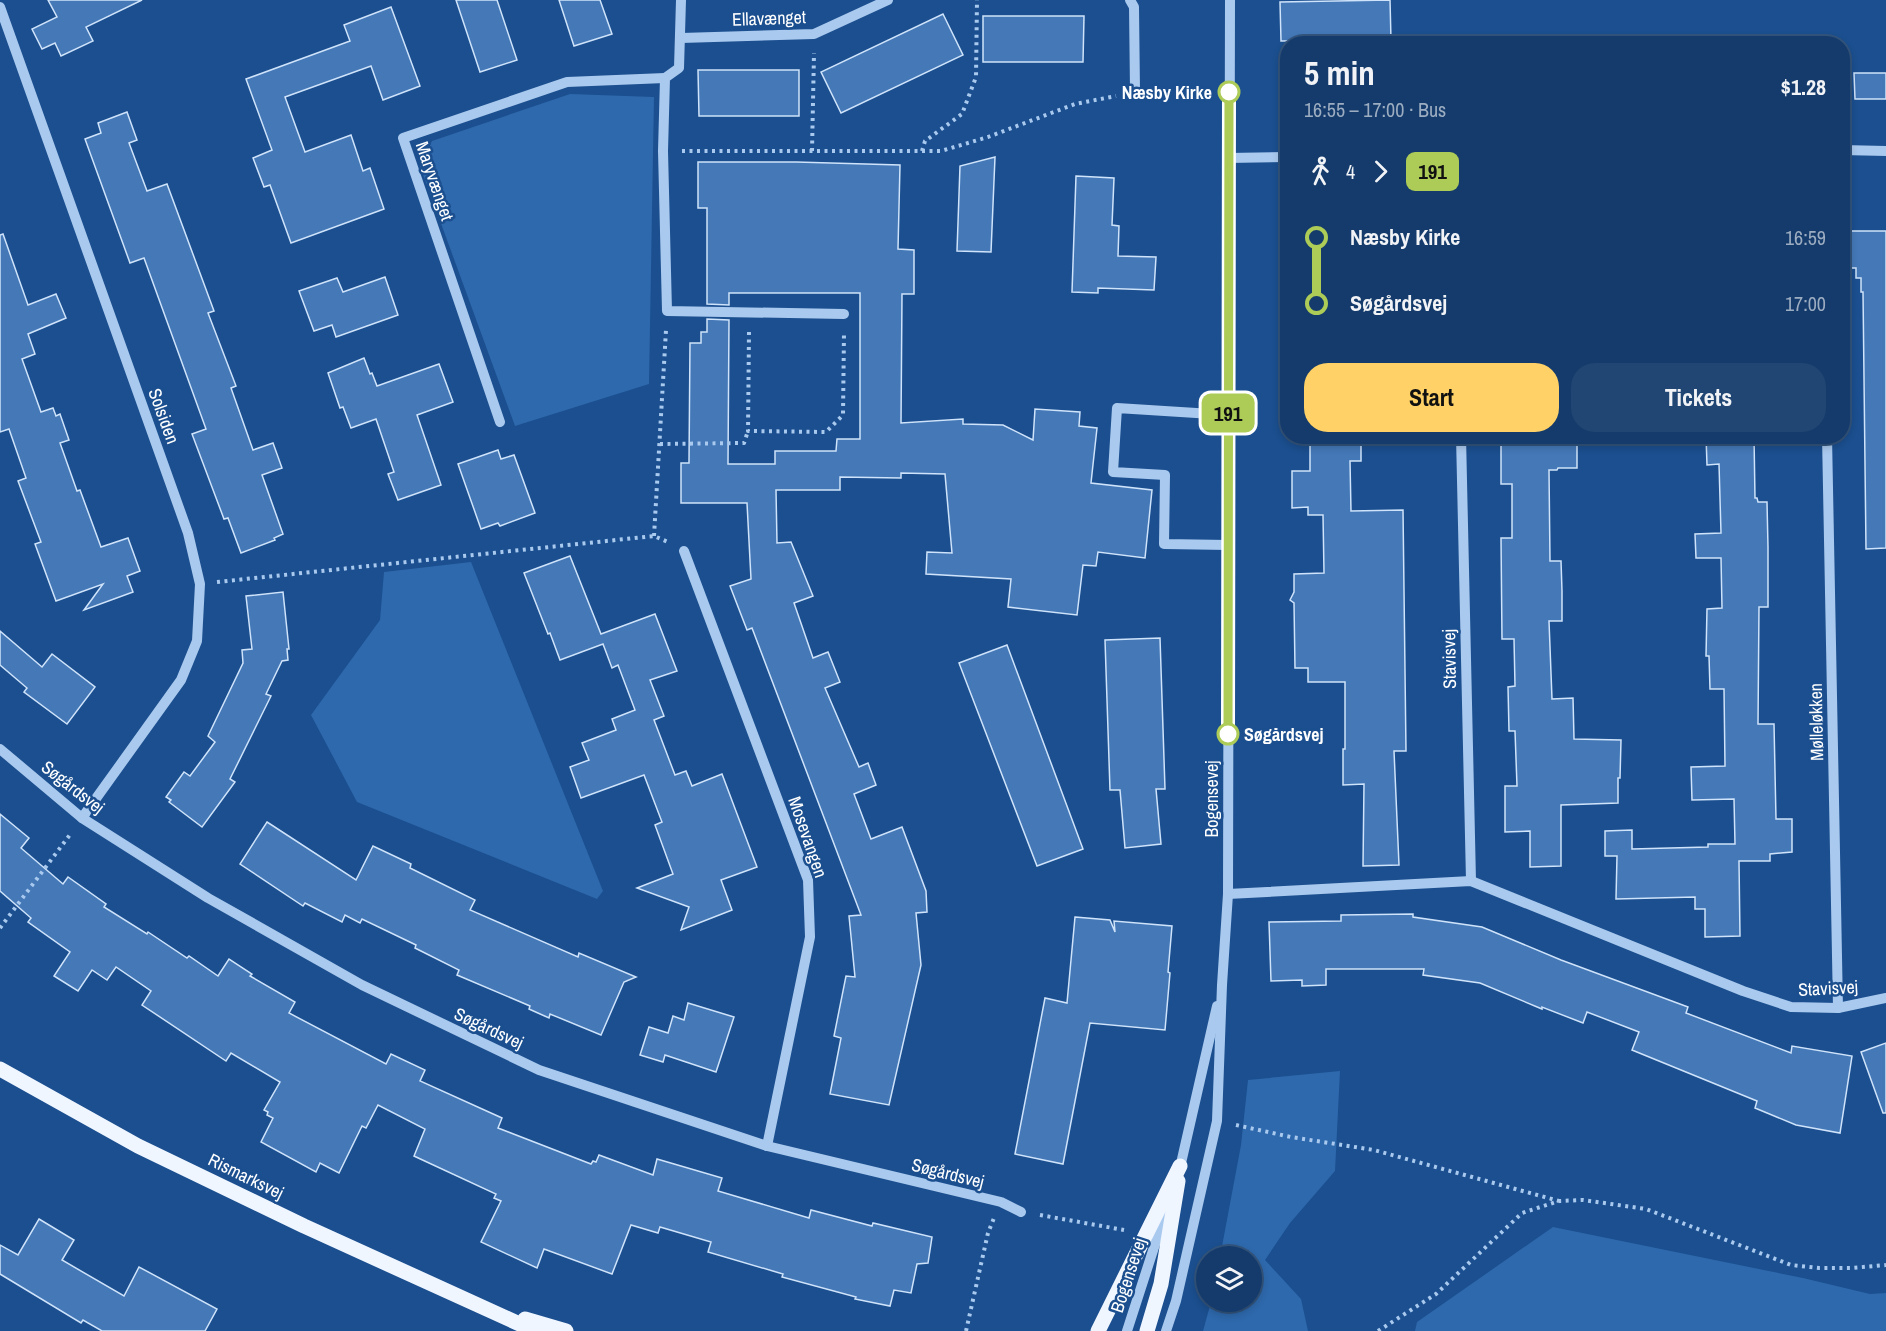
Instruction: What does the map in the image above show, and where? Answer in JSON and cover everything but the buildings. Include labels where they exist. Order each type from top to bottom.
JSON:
[{"type":"main road","name":"Rismarksvej","points":[[0,1069],[138,1146],[304,1226],[535,1331]]},
{"type":"main road","points":[[1098,1331],[1180,1166]]},
{"type":"main road","points":[[1148,1331],[1161,1284],[1180,1166]]},
{"type":"main road","name":"Rismarksvej","points":[[482,1306],[566,1331]]},
{"type":"street","points":[[681,0],[679,68],[665,78],[663,151],[667,311],[844,314]]},
{"type":"street","name":"Ellavænget","points":[[681,38],[814,34],[888,0]]},
{"type":"street","points":[[1130,0],[1134,7],[1135,92]]},
{"type":"street","name":"Bogensevej","points":[[1166,1331],[1176,1300],[1217,1121],[1228,894],[1230,0]]},
{"type":"street","name":"Solsiden","points":[[0,7],[188,533],[200,584],[197,641],[181,680],[82,818]]},
{"type":"street","name":"Maryvænget","points":[[501,422],[403,138],[567,82],[665,78]]},
{"type":"street","points":[[1850,150],[1886,151]]},
{"type":"street","points":[[1228,158],[1280,157]]},
{"type":"street","points":[[1228,415],[1117,408],[1113,472],[1165,475],[1164,544],[1228,545]]},
{"type":"street","name":"Stavisvej","points":[[1461,444],[1471,881]]},
{"type":"street","name":"Mølleløkken","points":[[1827,444],[1838,1008]]},
{"type":"street","name":"Mosevangen","points":[[684,551],[808,880],[810,937],[767,1146]]},
{"type":"street","name":"Søgårdsvej","points":[[0,749],[82,818],[208,898],[362,986],[539,1070],[767,1146],[1001,1202],[1021,1212]]},
{"type":"street","name":"Stavisvej","points":[[1228,894],[1471,881],[1743,991],[1791,1007],[1838,1008],[1886,998]]},
{"type":"street","name":"Bogensevej","points":[[1127,1331],[1180,1166],[1222,985]]},
{"type":"path","points":[[922,151],[925,141],[962,114],[976,78],[976,0]]},
{"type":"path","points":[[812,151],[814,34]]},
{"type":"path","points":[[663,151],[941,151],[987,137],[1075,104],[1135,92]]},
{"type":"path","points":[[654,536],[667,311]]},
{"type":"path","points":[[660,444],[744,443],[748,431],[749,313]]},
{"type":"path","points":[[748,431],[826,432],[843,415],[844,314]]},
{"type":"path","points":[[200,584],[654,536],[684,551]]},
{"type":"path","points":[[0,928],[82,818]]},
{"type":"path","points":[[1217,1121],[1291,1137],[1374,1150],[1559,1201]]},
{"type":"path","points":[[1378,1331],[1436,1294],[1522,1213],[1559,1201],[1582,1200],[1646,1209],[1791,1265],[1852,1268],[1886,1265]]},
{"type":"path","points":[[966,1331],[988,1233],[1001,1202]]},
{"type":"path","points":[[1021,1212],[1135,1232]]},
{"type":"shaded area","points":[[570,94],[654,97],[649,384],[515,426],[420,166],[432,141]]},
{"type":"shaded area","points":[[471,562],[603,891],[597,899],[357,802],[311,715],[380,620],[384,572]]},
{"type":"shaded area","points":[[1340,1071],[1335,1171],[1290,1223],[1265,1260],[1301,1299],[1308,1331],[1203,1331],[1208,1312],[1262,1312],[1262,1246],[1222,1246],[1241,1145],[1248,1080]]},
{"type":"shaded area","points":[[1553,1227],[1870,1294],[1886,1293],[1886,1331],[1415,1331],[1417,1322]]},
{"type":"bus line","name":"191","points":[[1228,734],[1229,92]]},
{"type":"place","name":"Næsby Kirke","points":[[1229,92]]},
{"type":"place","name":"Søgårdsvej","points":[[1228,734]]}]
